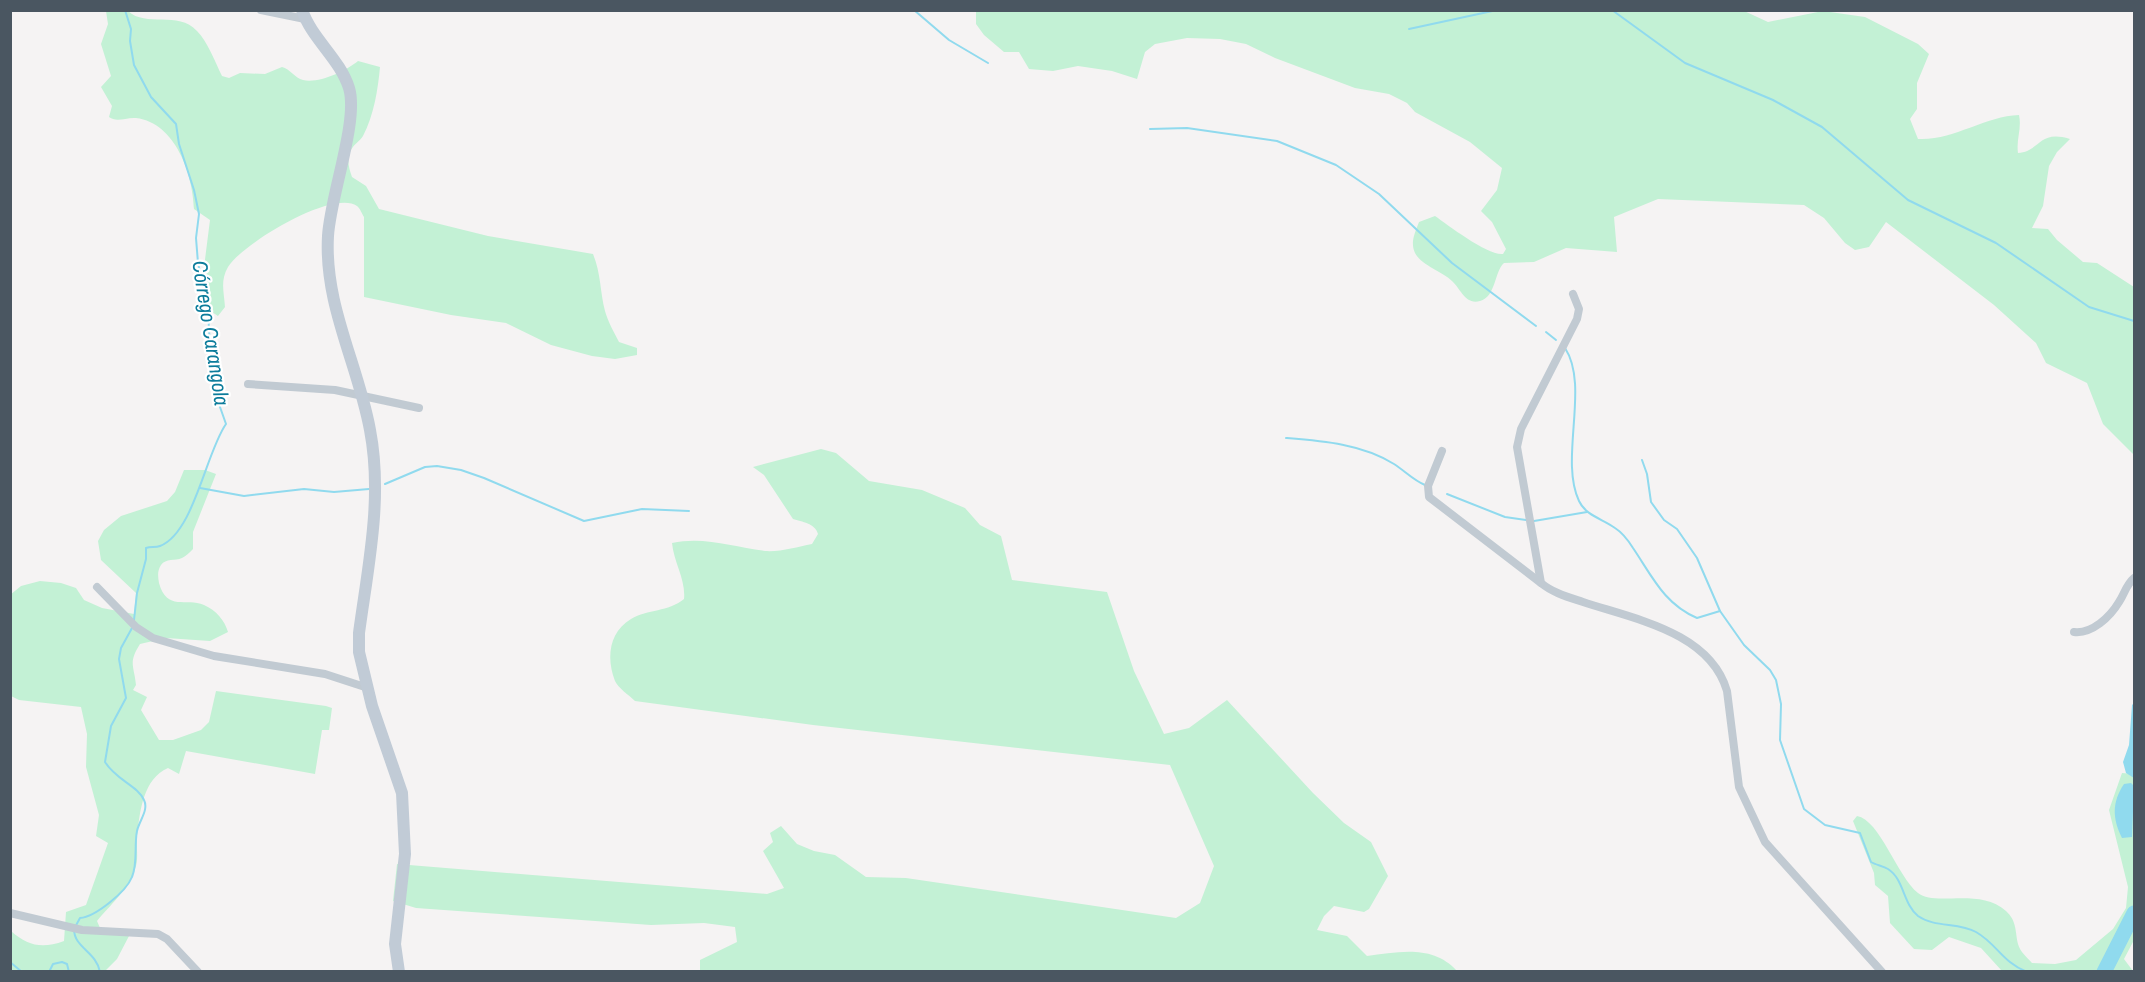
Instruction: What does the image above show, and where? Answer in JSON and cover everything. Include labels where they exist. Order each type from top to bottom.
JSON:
[{"type":"street","points":[[261,10],[304,15],[349,88],[350,112],[331,213],[328,255],[331,298],[362,395],[370,430],[376,479],[374,523],[359,633],[359,652],[368,688],[402,793],[405,854],[395,944],[399,972]]},
{"type":"street","points":[[1541,583],[1517,447],[1521,429],[1577,319],[1579,309],[1574,294]]},
{"type":"street","points":[[248,384],[306,387],[362,395],[419,408]]},
{"type":"street","points":[[1442,450],[1428,486],[1427,493],[1431,500],[1556,592],[1652,626],[1689,642],[1709,657],[1723,678],[1727,691],[1739,787],[1765,842],[1882,972]]},
{"type":"street","points":[[2074,632],[2092,630],[2119,602],[2128,584],[2134,578]]},
{"type":"street","points":[[97,587],[133,624],[153,638],[214,656],[325,674],[368,688]]},
{"type":"street","points":[[10,913],[82,930],[158,934],[166,939],[198,972]]},
{"type":"green space","points":[[1742,10],[1768,22],[1823,11],[1865,17],[1918,44],[1929,54],[1917,83],[1917,109],[1910,119],[1918,139],[1944,136],[1994,119],[2019,115],[2018,153],[2025,152],[2051,137],[2070,139],[2057,152],[2049,166],[2043,206],[2032,228],[2048,229],[2057,240],[2083,262],[2097,263],[2134,287],[2134,455],[2103,424],[2087,383],[2046,363],[2036,343],[1994,305],[1886,222],[1869,247],[1855,250],[1845,243],[1824,218],[1804,205],[1658,199],[1614,217],[1617,252],[1566,248],[1534,262],[1504,263],[1489,295],[1475,302],[1467,299],[1448,277],[1418,258],[1413,245],[1414,237],[1419,222],[1435,216],[1478,245],[1503,254],[1506,249],[1492,222],[1481,211],[1497,190],[1502,168],[1470,142],[1415,112],[1407,103],[1389,94],[1355,88],[1275,58],[1246,44],[1220,39],[1187,38],[1155,44],[1145,52],[1137,79],[1112,71],[1078,66],[1053,71],[1029,69],[1019,52],[1004,52],[984,35],[976,24],[976,11]]},
{"type":"green space","points":[[106,11],[128,11],[135,16],[181,21],[189,25],[205,41],[222,76],[229,78],[240,73],[265,74],[282,67],[300,79],[309,81],[332,76],[358,61],[380,67],[373,111],[363,136],[349,153],[348,160],[352,177],[366,186],[379,209],[488,236],[593,254],[609,323],[619,342],[637,348],[637,355],[615,359],[592,356],[551,345],[506,323],[451,315],[364,297],[364,217],[357,206],[345,203],[328,205],[288,222],[236,257],[224,277],[225,307],[218,316],[203,306],[201,291],[210,220],[194,209],[190,181],[180,153],[172,140],[150,122],[136,118],[118,120],[109,117],[112,106],[101,87],[111,76],[101,44],[108,24]]},
{"type":"green space","points":[[821,449],[836,453],[869,481],[922,490],[965,508],[980,525],[1001,536],[1012,580],[1107,592],[1134,671],[1164,734],[1189,728],[1227,700],[1313,793],[1344,823],[1371,842],[1388,876],[1369,909],[1364,912],[1334,906],[1324,916],[1317,930],[1347,936],[1367,956],[1403,952],[1426,953],[1448,962],[1457,971],[700,971],[700,960],[737,942],[735,927],[704,923],[651,925],[416,908],[393,901],[397,864],[767,894],[784,888],[763,851],[773,842],[770,833],[781,826],[797,844],[814,851],[835,855],[866,877],[906,878],[1176,918],[1200,903],[1214,866],[1170,765],[813,725],[635,701],[619,686],[612,672],[610,655],[611,646],[618,631],[631,619],[671,606],[684,599],[683,585],[672,543],[707,541],[765,551],[812,544],[818,534],[814,527],[793,519],[764,475],[753,467]]},
{"type":"green space","points":[[184,470],[205,470],[216,474],[193,532],[193,549],[182,558],[163,563],[158,572],[159,583],[162,592],[172,601],[197,603],[212,610],[222,620],[228,632],[210,641],[166,638],[140,644],[133,660],[136,685],[133,690],[147,697],[141,710],[159,740],[173,740],[201,730],[209,722],[216,691],[332,708],[329,730],[322,730],[315,774],[186,751],[179,774],[168,768],[153,780],[148,788],[140,816],[135,869],[124,890],[97,921],[100,928],[129,936],[117,959],[105,971],[11,971],[11,931],[23,940],[36,945],[49,945],[64,941],[66,912],[86,905],[108,843],[96,836],[99,815],[86,767],[87,734],[81,707],[19,700],[11,696],[10,595],[21,586],[40,581],[61,583],[76,588],[84,600],[102,608],[134,614],[136,593],[101,560],[98,541],[104,530],[121,516],[167,501],[175,492]]},
{"type":"green space","points":[[2122,773],[2134,774],[2134,940],[2124,959],[2133,971],[2002,971],[1981,948],[1949,937],[1932,950],[1914,949],[1890,923],[1888,896],[1875,885],[1874,873],[1853,821],[1857,816],[1873,827],[1910,885],[1918,893],[1926,897],[1971,898],[1995,904],[2006,911],[2012,919],[2019,947],[2032,963],[2055,964],[2076,960],[2113,929],[2126,908],[2128,887],[2109,810]]},
{"type":"water","points":[[2134,703],[2134,778],[2126,773],[2123,762],[2129,745]]},
{"type":"water","points":[[2131,783],[2134,786],[2132,837],[2122,838],[2116,824],[2115,804],[2124,784]]},
{"type":"waterway","name":"Córrego Carangola","points":[[125,10],[131,29],[130,41],[134,65],[151,97],[176,124],[179,144],[194,190],[199,214],[196,238],[198,263],[208,310],[210,347],[220,382],[220,407],[226,424],[212,453],[191,509],[182,525],[172,538],[160,546],[146,548],[146,559],[137,593],[134,620]]},
{"type":"waterway","points":[[914,10],[949,40],[988,63]]},
{"type":"waterway","points":[[1409,29],[1497,10]]},
{"type":"waterway","points":[[1612,10],[1685,63],[1773,100],[1822,127],[1908,200],[1996,243],[2089,307],[2134,321]]},
{"type":"waterway","points":[[1150,129],[1187,128],[1277,141],[1336,165],[1379,194],[1452,263],[1536,326]]},
{"type":"waterway","points":[[1546,332],[1556,340]]},
{"type":"waterway","points":[[1565,348],[1572,364],[1575,382],[1572,465],[1579,501],[1590,514],[1623,534],[1653,579],[1676,605],[1697,618],[1720,611]]},
{"type":"waterway","points":[[1286,438],[1328,442],[1369,452],[1394,464],[1425,485]]},
{"type":"waterway","points":[[1642,460],[1647,474],[1651,502],[1664,520],[1677,529],[1697,558],[1720,611],[1744,645],[1770,670],[1776,680],[1781,704],[1780,740],[1804,809],[1825,825],[1860,833],[1871,862],[1893,873],[1909,905],[1918,916],[1932,922],[1976,932],[2011,963],[2027,972]]},
{"type":"waterway","points":[[385,484],[425,467],[437,466],[461,470],[484,478],[584,521],[642,509],[689,511]]},
{"type":"waterway","points":[[200,488],[244,496],[304,489],[334,492],[369,489]]},
{"type":"waterway","points":[[1447,494],[1505,517],[1526,520]]},
{"type":"waterway","points":[[1534,521],[1587,512]]},
{"type":"waterway","name":"Córrego Carangola","points":[[100,972],[94,959],[78,941],[74,929],[80,918],[101,909],[123,890],[129,883],[135,866],[137,831],[145,808],[144,800],[105,762],[111,726],[126,698],[119,659],[121,648],[132,628]]},
{"type":"waterway","points":[[2104,972],[2134,913]]},
{"type":"waterway","points":[[10,962],[22,972]]},
{"type":"waterway","points":[[49,972],[53,964],[62,962],[67,964],[69,972]]}]
